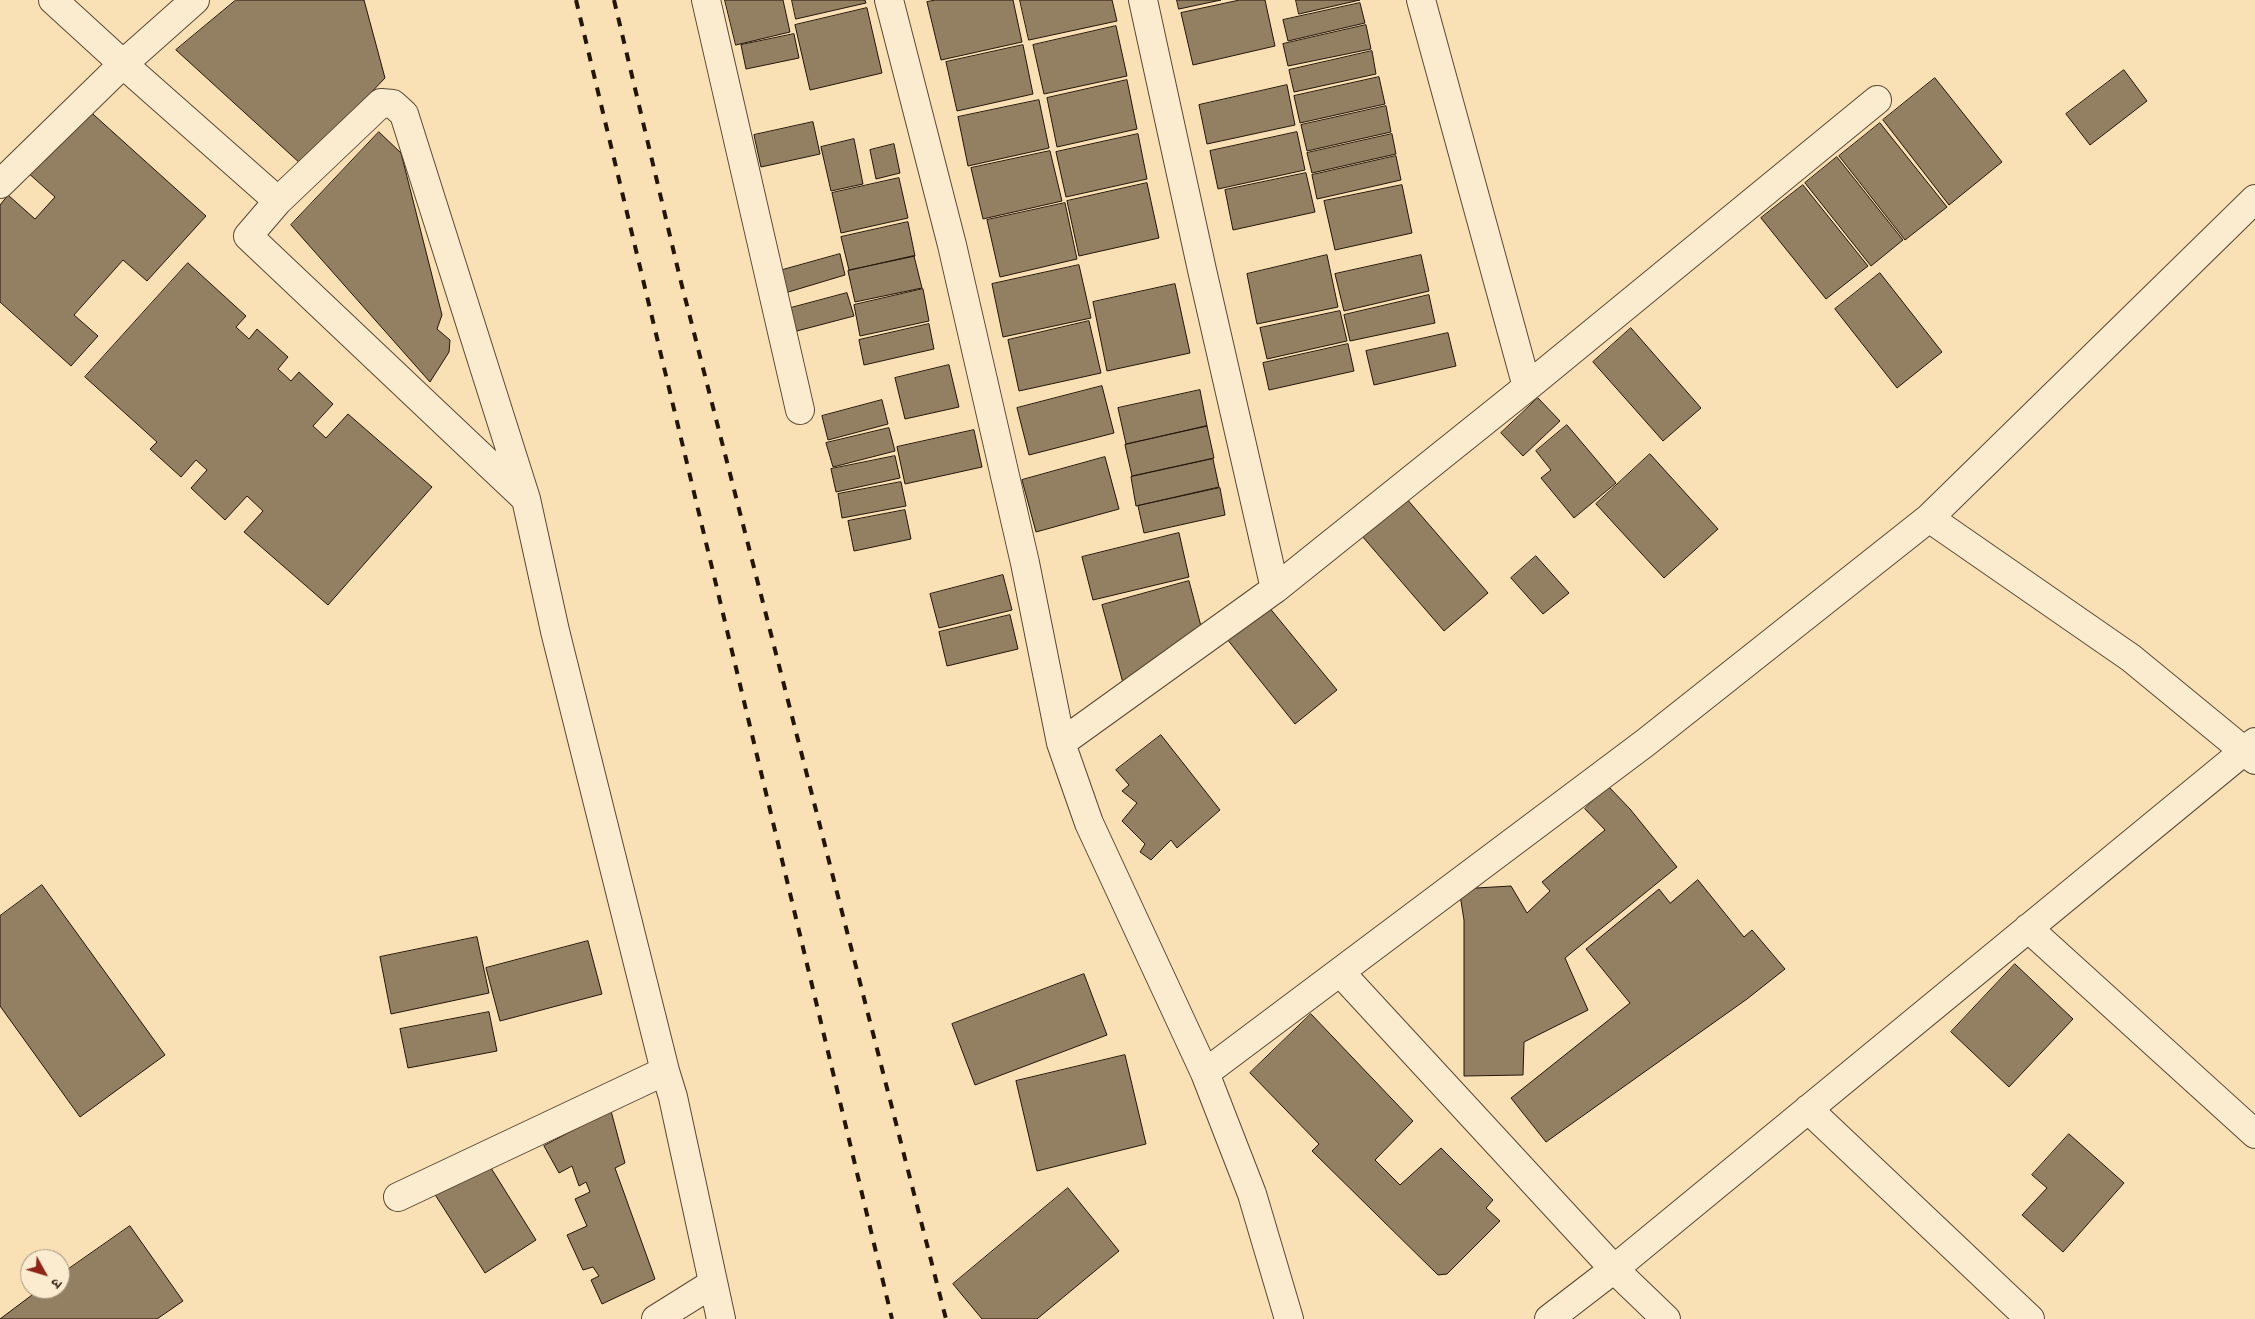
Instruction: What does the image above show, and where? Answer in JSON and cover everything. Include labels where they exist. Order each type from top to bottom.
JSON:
[{"type":"street","points":[[53,0],[278,201]]},
{"type":"street","points":[[0,184],[123,64],[195,0]]},
{"type":"street","points":[[706,0],[800,410]]},
{"type":"street","points":[[889,0],[957,265],[1025,563],[1061,743],[1090,823],[1205,1073],[1252,1194],[1289,1319]]},
{"type":"street","points":[[1143,0],[1275,589]]},
{"type":"street","points":[[1421,0],[1527,386]]},
{"type":"street","points":[[1061,743],[1275,589],[1877,100]]},
{"type":"street","points":[[526,499],[248,236],[278,201],[381,103],[393,104],[404,114],[526,499],[555,631],[665,1072],[673,1097],[721,1319]]},
{"type":"street","points":[[1205,1073],[1644,742],[1928,518],[2255,199]]},
{"type":"street","points":[[1549,1319],[1614,1269],[2028,928],[2251,751],[2131,658],[1928,518]]},
{"type":"street","points":[[2028,928],[2255,1134]]},
{"type":"street","points":[[1340,972],[1614,1269],[1666,1319]]},
{"type":"street","points":[[398,1197],[665,1072]]},
{"type":"street","points":[[1808,1109],[2030,1319]]},
{"type":"street","points":[[656,1319],[712,1284]]},
{"type":"building","points":[[236,0],[364,0],[385,78],[302,165],[176,50]]},
{"type":"building","points":[[725,0],[783,0],[790,32],[736,45]]},
{"type":"building","points":[[792,0],[865,0],[866,3],[796,19]]},
{"type":"building","points":[[936,0],[1013,0],[1022,42],[941,60],[927,2]]},
{"type":"building","points":[[1020,0],[1112,0],[1117,21],[1029,40]]},
{"type":"building","points":[[1177,0],[1221,0],[1179,9]]},
{"type":"building","points":[[1240,0],[1265,0],[1275,46],[1193,65],[1181,13]]},
{"type":"building","points":[[1296,0],[1360,0],[1299,14]]},
{"type":"building","points":[[1360,3],[1365,23],[1288,41],[1283,20]]},
{"type":"building","points":[[867,8],[882,73],[810,90],[795,25]]},
{"type":"building","points":[[1366,25],[1371,49],[1288,66],[1283,44]]},
{"type":"building","points":[[1116,26],[1127,76],[1044,94],[1033,45]]},
{"type":"building","points":[[794,34],[799,58],[746,69],[741,45]]},
{"type":"building","points":[[1023,45],[1033,94],[957,111],[946,62]]},
{"type":"building","points":[[1372,51],[1376,74],[1294,92],[1289,70]]},
{"type":"building","points":[[2124,70],[2147,101],[2090,145],[2066,114]]},
{"type":"building","points":[[1379,77],[1385,104],[1300,123],[1294,96]]},
{"type":"building","points":[[1935,78],[2002,162],[1949,205],[1883,120]]},
{"type":"building","points":[[1127,80],[1137,129],[1057,147],[1047,98]]},
{"type":"building","points":[[1287,85],[1295,125],[1207,144],[1199,105]]},
{"type":"building","points":[[1039,100],[1049,148],[968,166],[958,117]]},
{"type":"building","points":[[84,106],[206,216],[147,281],[123,260],[74,315],[98,336],[71,366],[0,302],[0,205],[8,195],[35,219],[55,197],[26,171]]},
{"type":"building","points":[[1386,106],[1391,132],[1307,151],[1301,125]]},
{"type":"building","points":[[813,122],[820,154],[761,167],[754,135]]},
{"type":"building","points":[[1880,123],[1947,207],[1905,240],[1839,156]]},
{"type":"building","points":[[379,132],[401,153],[442,315],[437,329],[450,340],[449,352],[430,382],[291,225]]},
{"type":"building","points":[[1297,132],[1305,170],[1218,189],[1210,151]]},
{"type":"building","points":[[1138,134],[1147,179],[1066,197],[1056,152]]},
{"type":"building","points":[[1392,134],[1396,154],[1312,173],[1307,153]]},
{"type":"building","points":[[854,139],[863,184],[831,191],[821,147]]},
{"type":"building","points":[[894,144],[900,173],[876,179],[870,150]]},
{"type":"building","points":[[1050,151],[1062,201],[983,219],[971,168]]},
{"type":"building","points":[[1396,156],[1401,180],[1317,199],[1312,175]]},
{"type":"building","points":[[1837,157],[1903,240],[1871,266],[1805,183]]},
{"type":"building","points":[[1306,173],[1315,212],[1233,230],[1225,190]]},
{"type":"building","points":[[899,178],[908,218],[841,233],[832,193]]},
{"type":"building","points":[[1147,183],[1159,238],[1079,256],[1067,201]]},
{"type":"building","points":[[1402,185],[1412,233],[1335,250],[1324,201]]},
{"type":"building","points":[[1803,185],[1868,266],[1826,299],[1761,218]]},
{"type":"building","points":[[1065,203],[1077,259],[1000,277],[987,220]]},
{"type":"building","points":[[908,222],[915,256],[849,270],[841,237]]},
{"type":"building","points":[[840,254],[845,275],[785,293],[779,271]]},
{"type":"building","points":[[1327,255],[1338,307],[1257,324],[1247,274]]},
{"type":"building","points":[[1421,255],[1429,291],[1344,311],[1335,274]]},
{"type":"building","points":[[914,256],[922,288],[855,302],[848,271]]},
{"type":"building","points":[[188,263],[246,316],[236,327],[249,339],[257,329],[288,357],[278,369],[291,381],[299,372],[333,404],[313,426],[326,438],[348,414],[432,487],[328,605],[244,532],[263,511],[247,496],[225,520],[191,488],[207,470],[196,460],[181,477],[150,449],[157,442],[85,377]]},
{"type":"building","points":[[1079,265],[1091,318],[1003,337],[992,284]]},
{"type":"building","points":[[1880,273],[1942,352],[1897,388],[1835,309]]},
{"type":"building","points":[[1175,284],[1190,353],[1107,371],[1093,302]]},
{"type":"building","points":[[923,289],[929,321],[860,336],[854,305]]},
{"type":"building","points":[[847,293],[854,316],[793,332],[787,309]]},
{"type":"building","points":[[1429,295],[1435,323],[1350,341],[1344,315]]},
{"type":"building","points":[[1340,311],[1347,341],[1267,359],[1260,328]]},
{"type":"building","points":[[1089,321],[1101,373],[1019,391],[1008,340]]},
{"type":"building","points":[[929,324],[934,349],[864,365],[859,340]]},
{"type":"building","points":[[1631,328],[1701,408],[1663,441],[1593,362]]},
{"type":"building","points":[[1448,333],[1456,366],[1374,385],[1366,351]]},
{"type":"building","points":[[1348,344],[1354,371],[1269,390],[1263,363]]},
{"type":"building","points":[[949,365],[959,407],[905,419],[895,378]]},
{"type":"building","points":[[1102,386],[1114,433],[1029,455],[1017,408]]},
{"type":"building","points":[[1200,390],[1207,426],[1126,444],[1118,408]]},
{"type":"building","points":[[1538,398],[1560,421],[1523,456],[1501,433]]},
{"type":"building","points":[[882,400],[888,424],[828,440],[822,416]]},
{"type":"building","points":[[1567,425],[1616,483],[1574,518],[1541,478],[1551,470],[1536,451]]},
{"type":"building","points":[[1207,426],[1214,458],[1132,476],[1125,445]]},
{"type":"building","points":[[889,428],[895,451],[833,467],[826,443]]},
{"type":"building","points":[[974,430],[982,467],[905,484],[897,447]]},
{"type":"building","points":[[1650,454],[1718,529],[1664,578],[1596,504]]},
{"type":"building","points":[[895,456],[900,478],[836,492],[831,469]]},
{"type":"building","points":[[1105,457],[1119,509],[1036,532],[1022,480]]},
{"type":"building","points":[[1213,459],[1219,487],[1136,506],[1131,477]]},
{"type":"building","points":[[901,482],[906,506],[842,518],[838,494]]},
{"type":"building","points":[[1220,488],[1225,515],[1144,533],[1138,506]]},
{"type":"building","points":[[1406,498],[1488,593],[1444,631],[1362,536]]},
{"type":"building","points":[[905,510],[911,539],[854,551],[848,521]]},
{"type":"building","points":[[1179,533],[1189,577],[1093,600],[1082,557]]},
{"type":"building","points":[[1536,556],[1569,593],[1543,614],[1511,578]]},
{"type":"building","points":[[1003,575],[1012,610],[939,628],[930,594]]},
{"type":"building","points":[[1189,581],[1202,630],[1123,683],[1102,605]]},
{"type":"building","points":[[1268,606],[1337,690],[1295,724],[1227,639]]},
{"type":"building","points":[[1010,615],[1018,649],[947,666],[939,632]]},
{"type":"building","points":[[1161,735],[1220,810],[1177,848],[1171,840],[1151,860],[1140,852],[1145,844],[1122,821],[1137,803],[1122,791],[1129,785],[1116,770]]},
{"type":"building","points":[[1608,786],[1630,809],[1677,867],[1565,958],[1588,1010],[1524,1042],[1523,1075],[1464,1076],[1464,920],[1459,889],[1511,886],[1527,913],[1550,891],[1542,882],[1605,830],[1585,809]]},
{"type":"building","points":[[1698,880],[1744,937],[1752,930],[1785,969],[1747,999],[1546,1142],[1511,1098],[1630,1003],[1586,949],[1659,889],[1670,903]]},
{"type":"building","points":[[42,885],[165,1055],[80,1117],[0,1006],[0,916]]},
{"type":"building","points":[[477,937],[489,993],[391,1014],[380,957]]},
{"type":"building","points":[[588,941],[602,994],[500,1021],[486,968]]},
{"type":"building","points":[[2015,964],[2073,1019],[2009,1087],[1951,1032]]},
{"type":"building","points":[[1084,974],[1107,1035],[975,1085],[952,1024]]},
{"type":"building","points":[[489,1012],[497,1051],[408,1068],[400,1029]]},
{"type":"building","points":[[1311,1014],[1413,1121],[1375,1160],[1400,1185],[1441,1148],[1493,1200],[1486,1208],[1500,1221],[1447,1274],[1438,1275],[1312,1151],[1319,1144],[1250,1073]]},
{"type":"building","points":[[1125,1055],[1146,1144],[1037,1171],[1016,1081]]},
{"type":"building","points":[[611,1111],[625,1163],[615,1168],[655,1279],[602,1304],[591,1280],[599,1276],[593,1267],[583,1270],[567,1235],[587,1226],[575,1199],[590,1192],[586,1182],[579,1186],[572,1166],[559,1173],[544,1146]]},
{"type":"building","points":[[2069,1134],[2124,1183],[2063,1252],[2022,1215],[2047,1188],[2032,1175]]},
{"type":"building","points":[[486,1160],[536,1240],[485,1273],[434,1193]]},
{"type":"building","points":[[1068,1188],[1119,1251],[1037,1319],[982,1319],[953,1284]]},
{"type":"building","points":[[130,1226],[183,1301],[157,1319],[0,1319],[27,1299],[70,1299],[70,1268]]},
{"type":"railway","points":[[576,0],[892,1319]]},
{"type":"railway","points":[[614,0],[680,278],[946,1319]]}]
